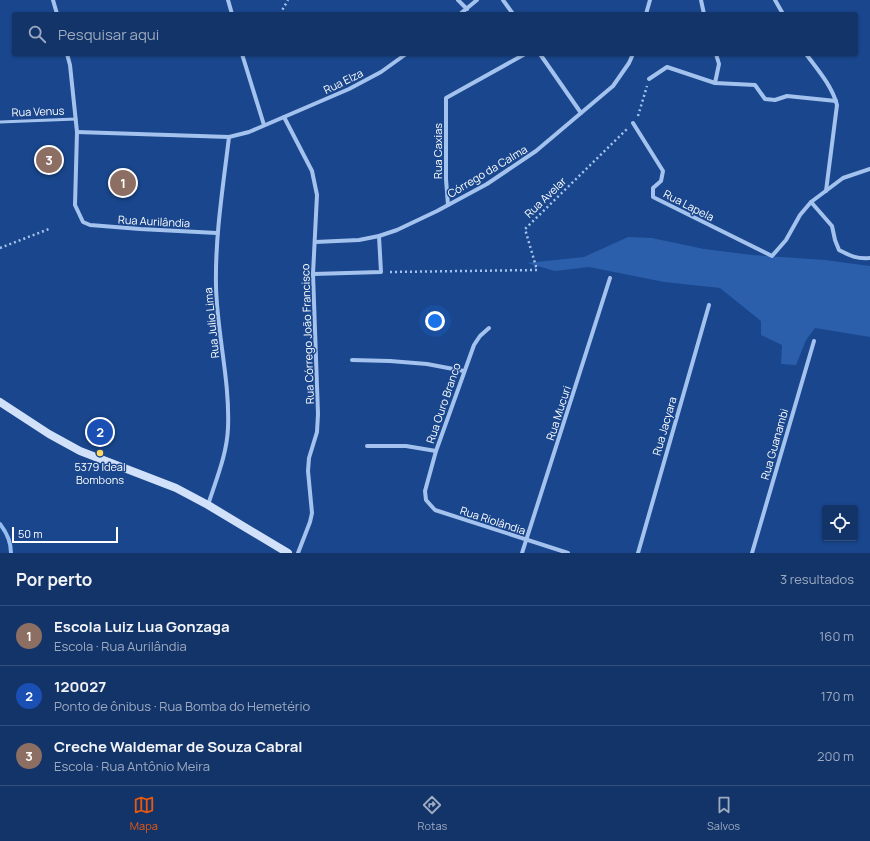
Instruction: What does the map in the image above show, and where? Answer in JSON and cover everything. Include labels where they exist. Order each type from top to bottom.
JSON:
[{"type":"main road","points":[[0,402],[49,434],[80,450],[176,488],[208,505],[288,553]]},
{"type":"street","points":[[53,0],[56,12]]},
{"type":"street","points":[[228,0],[231,12]]},
{"type":"street","points":[[458,0],[467,9]]},
{"type":"street","points":[[463,12],[477,0]]},
{"type":"street","points":[[503,0],[512,12]]},
{"type":"street","points":[[647,12],[650,0]]},
{"type":"street","points":[[701,0],[704,12]]},
{"type":"street","points":[[775,0],[782,12]]},
{"type":"street","points":[[68,56],[70,65],[77,132]]},
{"type":"street","points":[[243,56],[264,125]]},
{"type":"street","name":"Rua Elza","points":[[77,132],[229,137],[249,132],[349,89],[381,72],[403,56]]},
{"type":"street","name":"Rua Caxias","points":[[448,205],[446,179],[446,98],[521,56]]},
{"type":"street","points":[[541,56],[581,113]]},
{"type":"street","name":"Córrego da Calma","points":[[315,242],[359,240],[379,236],[397,230],[487,184],[536,151],[613,86],[629,64],[632,56]]},
{"type":"street","points":[[715,83],[719,64],[717,56]]},
{"type":"street","points":[[807,56],[828,85],[836,100],[836,115],[826,191]]},
{"type":"street","points":[[649,79],[667,67],[715,83],[755,85],[765,99],[775,100],[787,96],[836,100]]},
{"type":"street","name":"Rua Córrego João Francisco","points":[[284,117],[312,171],[316,195],[313,274],[318,414],[316,432],[308,465],[312,513],[298,553]]},
{"type":"street","name":"Rua Lapela","points":[[633,123],[663,171],[661,181],[653,188],[653,197],[772,256],[786,240],[800,215],[811,202]]},
{"type":"street","name":"Rua Aurilândia","points":[[77,132],[75,205],[83,222],[90,225],[140,230],[216,233]]},
{"type":"street","name":"Rua Julio Lima","points":[[208,505],[223,460],[228,430],[228,394],[219,326],[216,286],[216,233],[229,137]]},
{"type":"street","points":[[870,169],[844,178],[811,202],[832,226],[839,250],[860,259],[870,258]]},
{"type":"street","points":[[313,274],[381,272],[379,236]]},
{"type":"street","name":"Rua Mucuri","points":[[522,553],[610,278]]},
{"type":"street","name":"Rua Jacyara","points":[[638,553],[709,305]]},
{"type":"street","name":"Rua Ouro Branco","points":[[425,491],[436,451],[474,345],[480,336],[489,328]]},
{"type":"street","name":"Rua Guanambi","points":[[752,553],[814,341]]},
{"type":"street","points":[[352,360],[427,364],[464,371]]},
{"type":"street","points":[[368,446],[406,446],[436,451]]},
{"type":"street","name":"Rua Riolândia","points":[[425,491],[426,500],[435,510],[526,541],[568,553]]},
{"type":"lane","name":"Rua Venus","points":[[0,122],[76,119]]},
{"type":"path","points":[[281,12],[288,0]]},
{"type":"path","name":"Rua Avelar","points":[[381,272],[537,270],[525,229],[636,120],[649,79]]},
{"type":"path","points":[[0,248],[49,228]]},
{"type":"shaded area","points":[[628,237],[652,238],[704,249],[752,255],[825,260],[870,266],[870,337],[815,328],[806,340],[796,365],[781,364],[782,345],[761,335],[761,321],[720,288],[664,282],[589,267],[555,271],[527,263],[584,257]]},
{"type":"waterway","points":[[0,524],[8,537],[11,553]]},
{"type":"place","name":"Creche Waldemar de Souza Cabral","points":[[49,160]]},
{"type":"place","name":"Escola Luiz Lua Gonzaga","points":[[123,183]]},
{"type":"place","name":"120027","points":[[100,432]]},
{"type":"place","name":"5379 Ideal Bombons","points":[[100,453]]}]
